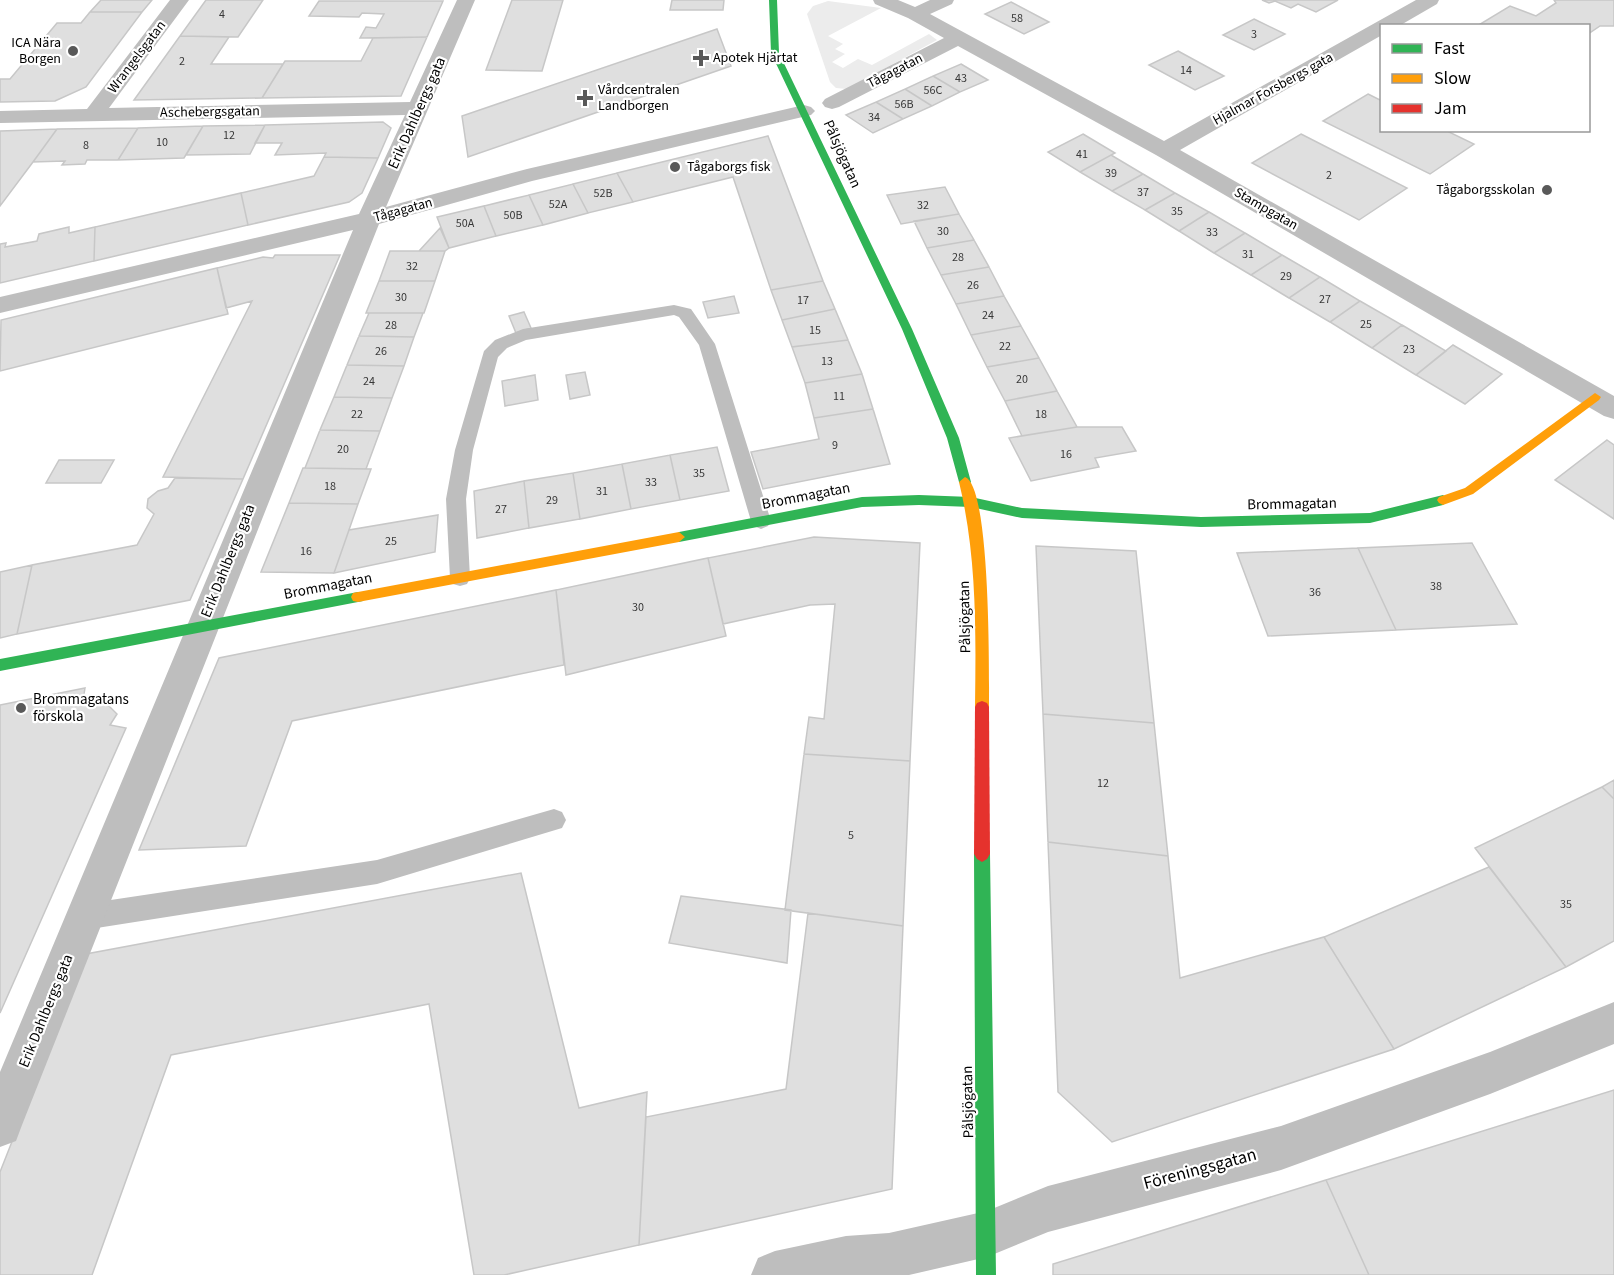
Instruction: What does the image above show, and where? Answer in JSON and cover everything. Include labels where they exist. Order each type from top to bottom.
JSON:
[{"type":"street","name":"Wrangelsgatan","points":[[93,115],[180,0]]},
{"type":"street","name":"Erik Dahlbergs gata","points":[[0,1125],[201,626],[369,219],[466,0]]},
{"type":"street","name":"Pålsjögatan","points":[[773,0],[775,53],[911,340],[953,438],[970,502],[982,581],[982,896],[986,1254]]},
{"type":"street","points":[[882,0],[915,14],[945,0]]},
{"type":"street","name":"Hjalmar Forsbergs gata","points":[[1387,24],[1430,0]]},
{"type":"street","name":"Stampgatan","points":[[915,14],[1164,150],[1604,403]]},
{"type":"street","name":"Hjalmar Forsbergs gata","points":[[1164,150],[1380,28]]},
{"type":"street","name":"Tågagatan","points":[[832,103],[958,38]]},
{"type":"street","name":"Aschebergsgatan","points":[[0,117],[419,108]]},
{"type":"street","name":"Tågagatan","points":[[0,304],[369,219],[584,162],[804,111]]},
{"type":"street","name":"Brommagatan","points":[[0,665],[862,502],[919,500],[970,502],[1022,513],[1201,522],[1370,518],[1432,504],[1469,491],[1604,403]]},
{"type":"street","name":"Föreningsgatan","points":[[775,1275],[846,1260],[889,1256],[986,1254],[1048,1209],[1281,1148],[1490,1073],[1614,1023]]},
{"type":"lane","points":[[460,578],[456,499],[464,450],[490,355],[501,344],[523,335],[674,310],[685,314],[707,344],[761,521]]},
{"type":"lane","points":[[84,917],[377,872],[554,820]]},
{"type":"shaded area","points":[[828,1],[881,8],[828,36],[843,44],[835,49],[845,54],[832,62],[843,68],[858,59],[872,65],[929,34],[937,40],[847,89],[836,88],[830,82],[807,14],[813,6]]},
{"type":"building","points":[[101,0],[152,0],[142,12],[90,12]]},
{"type":"building","points":[[206,0],[263,0],[238,37],[180,36]]},
{"type":"building","points":[[512,0],[563,0],[542,71],[486,70]]},
{"type":"building","points":[[672,0],[724,0],[723,10],[670,10]]},
{"type":"building","points":[[1262,0],[1338,0],[1316,12],[1298,4],[1291,8],[1275,1],[1269,3]]},
{"type":"building","points":[[1554,0],[1614,0],[1614,26],[1600,26],[1590,33],[1590,24],[1480,24],[1510,6],[1536,16],[1556,3]]},
{"type":"building","points":[[319,1],[443,1],[427,37],[360,38],[366,27],[376,28],[384,14],[362,13],[359,17],[309,16]]},
{"type":"building","points":[[1011,2],[1049,22],[1024,34],[985,14]]},
{"type":"building","name":"ICA Nära Borgen","points":[[90,12],[142,12],[86,87],[55,101],[0,102],[0,79],[10,79],[57,23],[81,23]]},
{"type":"building","points":[[1254,19],[1285,34],[1254,50],[1223,35]]},
{"type":"building","points":[[717,29],[731,66],[468,157],[462,116]]},
{"type":"building","points":[[180,36],[229,37],[211,64],[283,64],[262,98],[134,100]]},
{"type":"building","points":[[427,37],[401,96],[262,98],[285,61],[361,61],[373,38]]},
{"type":"building","points":[[1178,51],[1224,76],[1195,90],[1149,65]]},
{"type":"building","points":[[961,64],[988,80],[960,92],[933,76]]},
{"type":"building","points":[[933,76],[960,92],[932,106],[905,89]]},
{"type":"building","points":[[905,89],[932,106],[903,119],[876,102]]},
{"type":"building","points":[[1368,94],[1380,100],[1380,132],[1449,132],[1474,144],[1430,174],[1323,121]]},
{"type":"building","points":[[876,102],[903,119],[873,133],[846,115]]},
{"type":"building","points":[[383,122],[391,128],[378,158],[324,157],[326,153],[275,155],[282,143],[255,143],[265,125]]},
{"type":"building","points":[[265,125],[250,154],[186,155],[203,126]]},
{"type":"building","points":[[203,126],[184,158],[118,160],[138,128]]},
{"type":"building","points":[[138,128],[118,160],[87,160],[85,164],[62,165],[65,161],[33,162],[57,129]]},
{"type":"building","points":[[57,129],[33,162],[0,206],[0,131]]},
{"type":"building","points":[[1083,134],[1115,153],[1080,172],[1048,152]]},
{"type":"building","points":[[1301,134],[1407,188],[1359,220],[1252,163]]},
{"type":"building","points":[[768,136],[823,281],[771,290],[733,177],[633,202],[617,173]]},
{"type":"building","points":[[1111,155],[1143,174],[1112,191],[1080,172]]},
{"type":"building","points":[[324,157],[378,158],[362,193],[349,202],[248,225],[241,193],[314,176]]},
{"type":"building","points":[[617,173],[633,202],[588,213],[573,184]]},
{"type":"building","points":[[1143,174],[1175,193],[1145,210],[1112,191]]},
{"type":"building","points":[[573,184],[588,213],[543,225],[529,195]]},
{"type":"building","points":[[945,187],[959,214],[901,224],[887,195]]},
{"type":"building","points":[[241,193],[248,225],[94,261],[95,227]]},
{"type":"building","points":[[1175,193],[1209,212],[1179,231],[1145,210]]},
{"type":"building","points":[[529,195],[543,225],[496,236],[484,206]]},
{"type":"building","points":[[484,206],[496,236],[449,248],[437,217]]},
{"type":"building","points":[[1209,212],[1245,233],[1214,253],[1179,231]]},
{"type":"building","points":[[959,214],[974,240],[927,248],[914,221]]},
{"type":"building","points":[[69,227],[69,233],[95,227],[94,261],[0,283],[0,244],[6,243],[5,247],[37,241],[39,234]]},
{"type":"building","points":[[440,228],[449,248],[445,251],[419,251]]},
{"type":"building","points":[[1245,233],[1282,255],[1251,275],[1214,253]]},
{"type":"building","points":[[974,240],[989,267],[941,275],[927,248]]},
{"type":"building","points":[[390,251],[445,251],[435,281],[379,281]]},
{"type":"building","points":[[275,255],[340,255],[243,479],[163,477],[252,301],[226,308],[217,268],[263,257],[273,258]]},
{"type":"building","points":[[1282,255],[1320,277],[1289,298],[1251,275]]},
{"type":"building","points":[[989,267],[1004,296],[956,304],[941,275]]},
{"type":"building","points":[[217,268],[228,314],[0,371],[1,320]]},
{"type":"building","points":[[1320,277],[1360,301],[1330,322],[1289,298]]},
{"type":"building","points":[[379,281],[435,281],[424,313],[366,313]]},
{"type":"building","points":[[823,281],[835,309],[782,320],[771,290]]},
{"type":"building","points":[[734,296],[739,313],[708,318],[703,302]]},
{"type":"building","points":[[1004,296],[1021,326],[971,335],[956,304]]},
{"type":"building","points":[[1360,301],[1402,325],[1372,348],[1330,322]]},
{"type":"building","points":[[835,309],[848,340],[792,347],[782,320]]},
{"type":"building","points":[[524,312],[531,328],[516,333],[509,316]]},
{"type":"building","points":[[369,313],[423,313],[414,337],[359,336]]},
{"type":"building","points":[[1402,325],[1446,351],[1416,375],[1372,348]]},
{"type":"building","points":[[1021,326],[1039,358],[987,367],[971,335]]},
{"type":"building","points":[[359,336],[414,337],[404,366],[347,365]]},
{"type":"building","points":[[848,340],[862,374],[805,383],[792,347]]},
{"type":"building","points":[[1453,345],[1502,374],[1465,404],[1416,375]]},
{"type":"building","points":[[1039,358],[1057,391],[1005,401],[987,367]]},
{"type":"building","points":[[347,365],[404,366],[392,398],[334,397]]},
{"type":"building","points":[[585,372],[590,395],[570,399],[566,375]]},
{"type":"building","points":[[862,374],[873,409],[814,418],[805,383]]},
{"type":"building","points":[[535,375],[538,400],[505,406],[502,381]]},
{"type":"building","points":[[1057,391],[1077,427],[1022,436],[1005,401]]},
{"type":"building","points":[[334,397],[392,398],[380,431],[320,430]]},
{"type":"building","points":[[873,409],[890,464],[763,489],[751,452],[819,439],[814,418]]},
{"type":"building","points":[[1077,427],[1122,427],[1136,451],[1095,458],[1099,467],[1031,481],[1009,438]]},
{"type":"building","points":[[320,430],[380,431],[366,469],[305,468]]},
{"type":"building","points":[[1607,440],[1614,445],[1614,519],[1555,480]]},
{"type":"building","points":[[717,447],[729,491],[680,500],[670,455]]},
{"type":"building","points":[[670,455],[680,500],[631,509],[622,464]]},
{"type":"building","points":[[59,460],[114,460],[101,483],[46,483]]},
{"type":"building","points":[[622,464],[631,509],[580,519],[573,473]]},
{"type":"building","points":[[303,468],[371,469],[358,504],[289,503]]},
{"type":"building","points":[[573,473],[580,519],[529,528],[524,481]]},
{"type":"building","points":[[175,478],[243,479],[190,600],[17,634],[32,565],[137,545],[154,514],[147,508],[148,499],[158,491],[168,488]]},
{"type":"building","points":[[524,481],[529,528],[477,538],[474,491]]},
{"type":"building","points":[[289,503],[358,504],[334,573],[261,572]]},
{"type":"building","points":[[438,515],[435,552],[334,573],[349,530]]},
{"type":"building","points":[[814,537],[920,543],[910,761],[804,754],[809,717],[824,719],[835,604],[810,605],[723,624],[708,558]]},
{"type":"building","points":[[1472,543],[1517,624],[1396,630],[1358,548]]},
{"type":"building","points":[[1036,546],[1136,551],[1154,723],[1043,714]]},
{"type":"building","points":[[1358,548],[1396,630],[1268,636],[1237,553]]},
{"type":"building","points":[[708,558],[726,636],[566,675],[556,590]]},
{"type":"building","points":[[32,565],[17,634],[0,638],[0,572]]},
{"type":"building","points":[[556,590],[564,665],[292,721],[246,846],[139,850],[219,658]]},
{"type":"building","points":[[85,688],[83,700],[99,696],[117,714],[110,725],[126,728],[0,1013],[0,705]]},
{"type":"building","points":[[1043,714],[1154,723],[1168,856],[1048,842]]},
{"type":"building","points":[[804,754],[910,761],[903,926],[785,910]]},
{"type":"building","points":[[1614,780],[1614,799],[1602,787]]},
{"type":"building","points":[[1602,787],[1614,799],[1614,941],[1566,967],[1475,848]]},
{"type":"building","points":[[1048,842],[1168,856],[1180,978],[1324,937],[1394,1049],[1112,1142],[1058,1092]]},
{"type":"building","points":[[1489,867],[1566,967],[1394,1049],[1324,937]]},
{"type":"building","points":[[521,873],[579,1108],[647,1092],[639,1245],[504,1275],[474,1275],[429,1004],[171,1055],[92,1275],[0,1275],[0,1172],[86,954]]},
{"type":"building","points":[[681,896],[791,910],[787,963],[669,943]]},
{"type":"building","points":[[808,913],[903,926],[892,1189],[639,1245],[646,1117],[786,1089]]},
{"type":"building","points":[[1614,1090],[1614,1275],[1369,1275],[1326,1180]]},
{"type":"building","points":[[1326,1180],[1369,1275],[1053,1275],[1053,1264]]},
{"type":"traffic: fast","points":[[773,0],[775,53],[907,329],[953,438],[965,482]]},
{"type":"traffic: fast","points":[[679,537],[862,502],[919,500],[971,502],[1022,513],[1201,522],[1370,518],[1443,500]]},
{"type":"traffic: fast","points":[[0,665],[358,597]]},
{"type":"traffic: fast","points":[[982,854],[986,1275]]},
{"type":"traffic: slow","points":[[1443,500],[1469,491],[1595,397]]},
{"type":"traffic: slow","points":[[965,482],[977,537],[980,565],[982,707]]},
{"type":"traffic: slow","points":[[358,597],[679,537]]},
{"type":"traffic: jam","points":[[982,707],[982,854]]},
{"type":"place","name":"ICA Nära Borgen","points":[[73,51]]},
{"type":"place","name":"Apotek Hjärtat","points":[[701,58]]},
{"type":"place","name":"Vårdcentralen Landborgen","points":[[585,98]]},
{"type":"place","name":"Tågaborgs fisk","points":[[675,167]]},
{"type":"place","name":"Tågaborgsskolan","points":[[1547,190]]},
{"type":"place","name":"Brommagatans förskola","points":[[21,708]]}]
